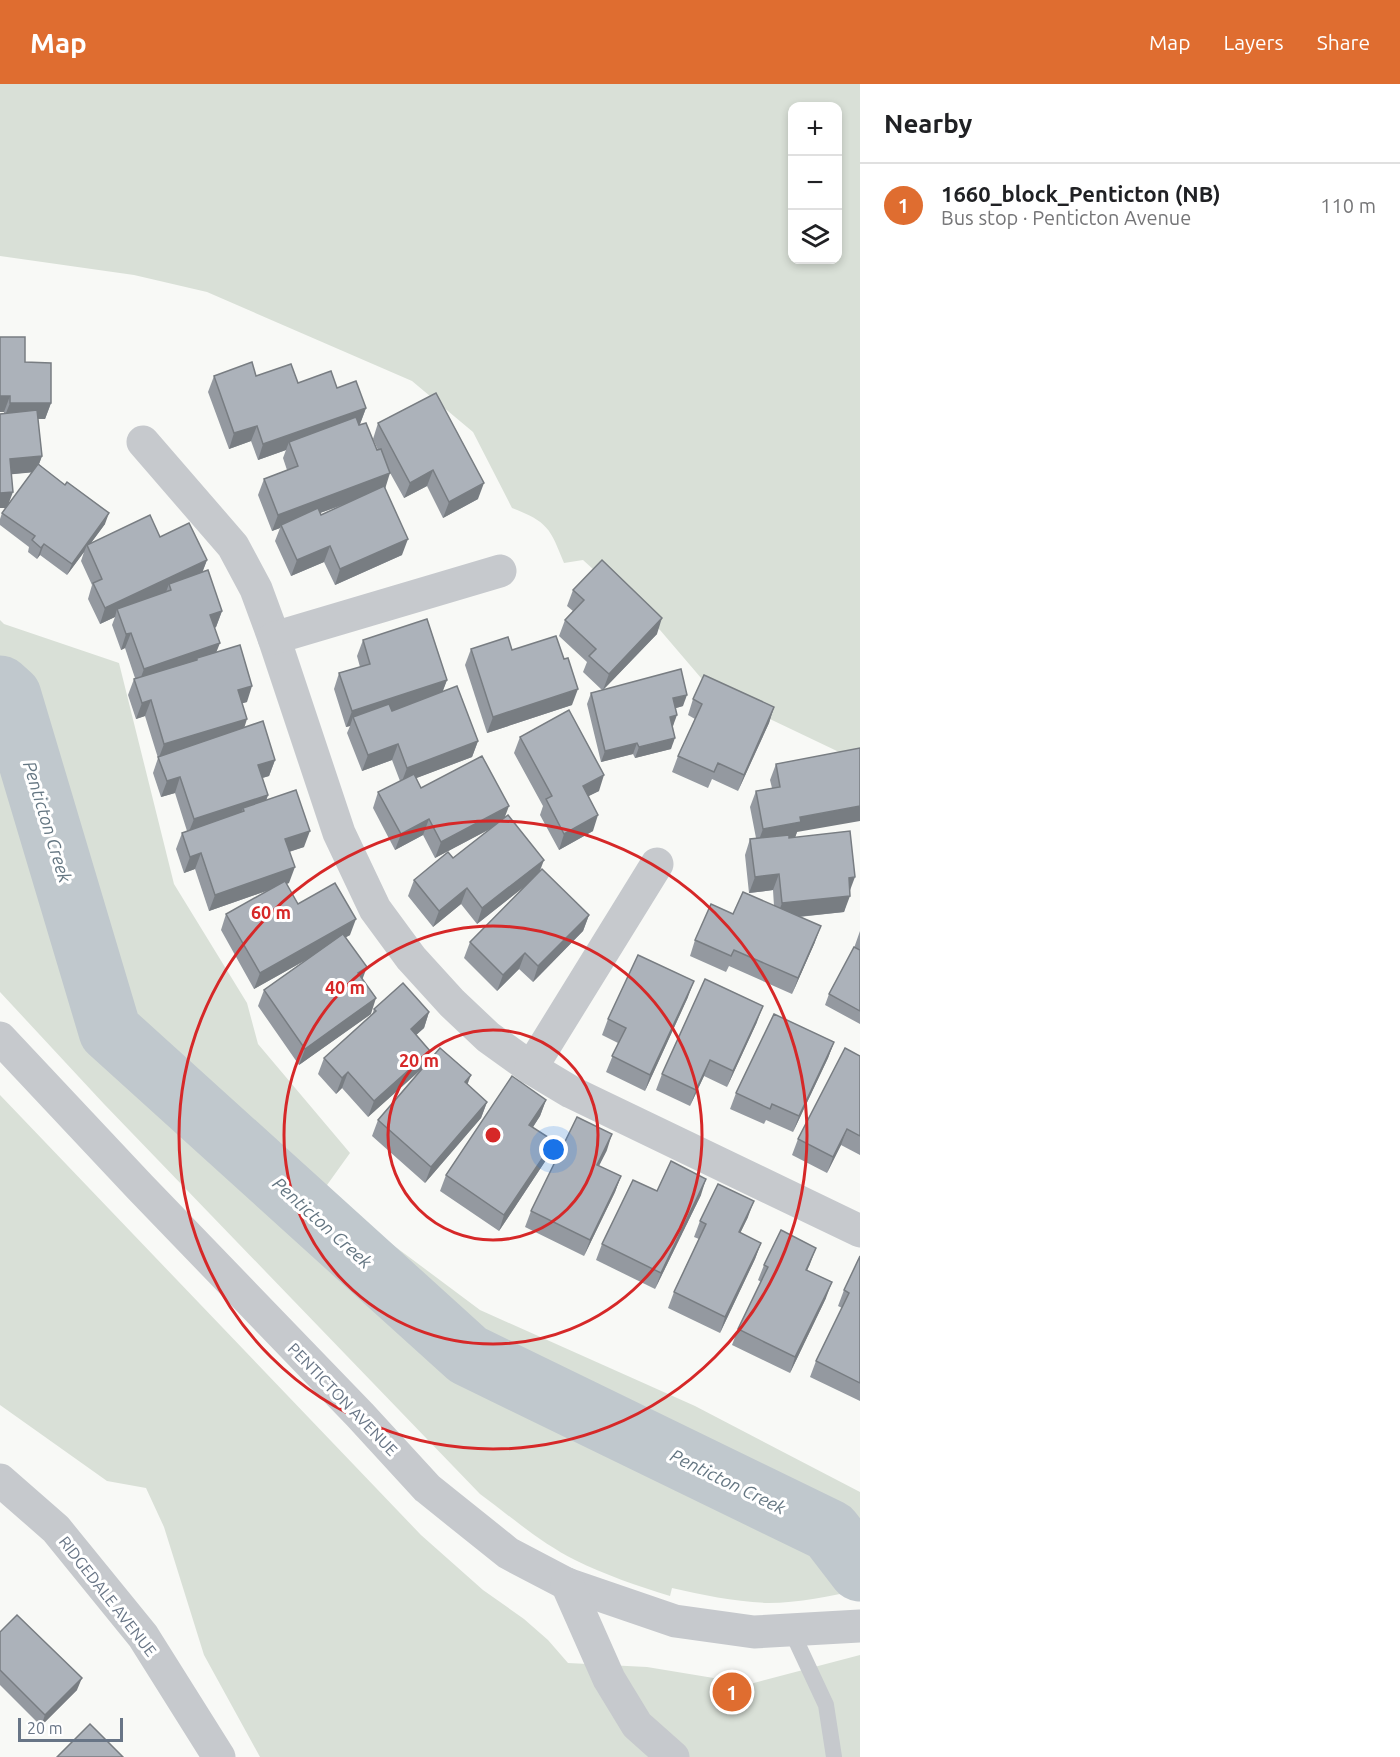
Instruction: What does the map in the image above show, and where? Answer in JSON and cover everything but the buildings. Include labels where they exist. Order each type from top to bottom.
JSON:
[{"type":"street","points":[[142,442],[233,546],[256,589],[339,833],[375,909],[411,957],[452,1003],[488,1037],[531,1068],[571,1092],[860,1231]]},
{"type":"street","points":[[274,639],[500,571]]},
{"type":"street","points":[[531,1068],[657,864]]},
{"type":"street","name":"PENTICTON AVENUE","points":[[0,1038],[427,1488],[508,1553],[567,1584],[675,1621],[754,1632],[860,1626]]},
{"type":"street","name":"RIDGEDALE AVENUE","points":[[0,1480],[56,1529],[143,1636],[219,1757]]},
{"type":"street","points":[[567,1584],[609,1679],[631,1716],[637,1725],[673,1757]]},
{"type":"lane","points":[[791,1630],[826,1705],[834,1757]]},
{"type":"shaded area","points":[[0,84],[860,84],[860,762],[713,692],[660,630],[583,560],[564,563],[551,534],[541,522],[512,508],[473,432],[412,381],[207,292],[134,275],[0,256]]},
{"type":"shaded area","points":[[0,620],[4,624],[119,663],[174,884],[247,1003],[258,1044],[350,1153],[322,1192],[480,1310],[695,1406],[860,1492],[860,1590],[780,1603],[732,1600],[672,1588],[670,1596],[586,1565],[538,1538],[480,1494],[104,1104],[0,992]]},
{"type":"shaded area","points":[[0,1095],[421,1535],[483,1590],[524,1619],[548,1640],[568,1663],[647,1667],[750,1684],[860,1655],[860,1757],[260,1757],[204,1655],[164,1527],[146,1488],[107,1481],[0,1405]]},
{"type":"waterway","name":"Penticton Creek","points":[[0,687],[10,696],[110,1031],[468,1355],[830,1531],[860,1570]]},
{"type":"place","name":"1660_block_Penticton (NB)","points":[[732,1692]]}]
